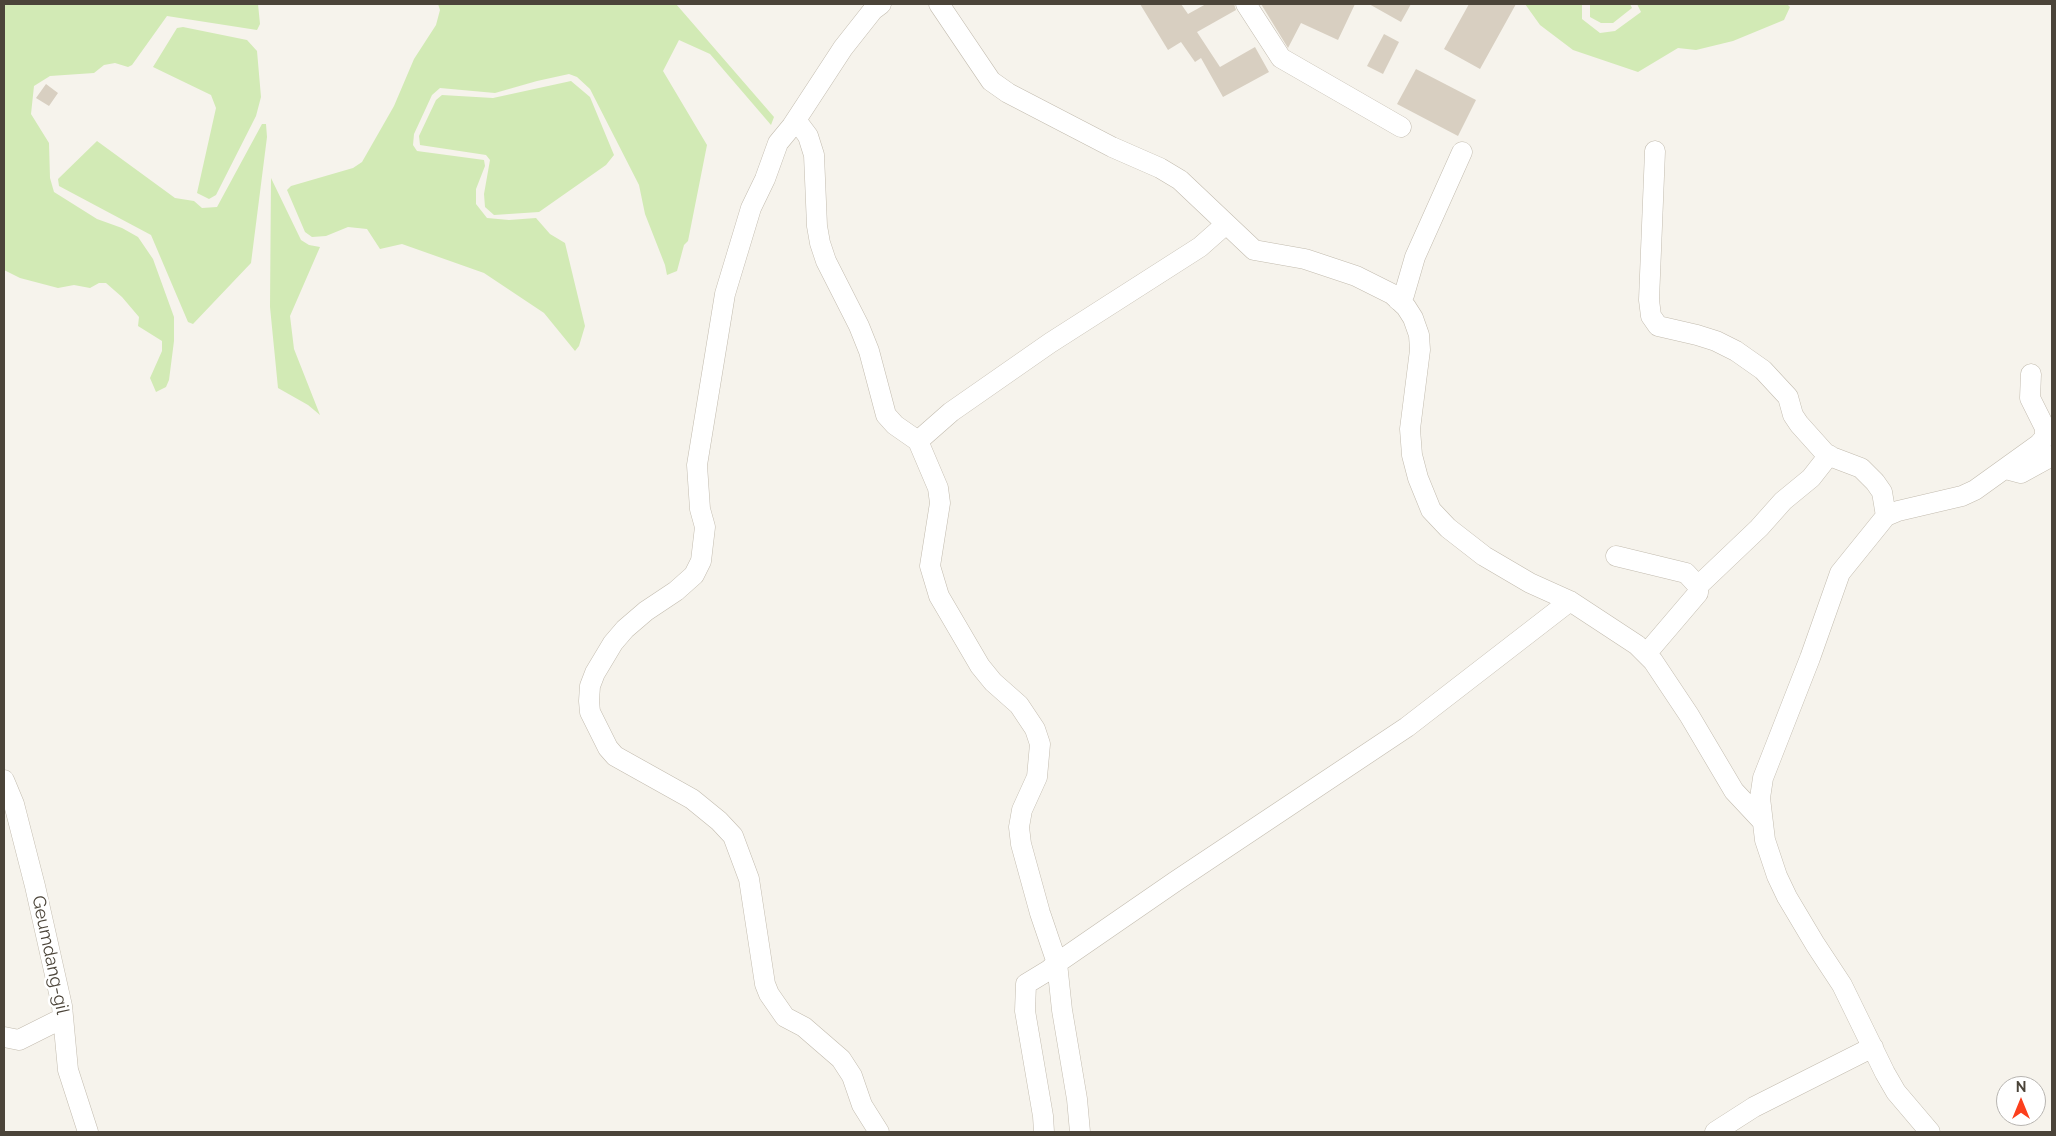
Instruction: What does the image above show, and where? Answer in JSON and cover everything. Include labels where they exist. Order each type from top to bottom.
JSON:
[{"type":"street","points":[[879,1132],[862,1105],[852,1076],[841,1059],[804,1027],[786,1017],[769,994],[765,984],[749,879],[733,836],[719,821],[692,799],[615,756],[608,748],[590,712],[589,701],[590,686],[595,673],[613,643],[625,629],[646,611],[676,591],[694,575],[701,561],[705,526],[700,509],[696,465],[725,294],[751,208],[765,179],[778,144],[796,120],[842,48],[873,10],[881,4]]},
{"type":"street","points":[[939,4],[992,82],[1008,93],[1112,148],[1160,168],[1180,180],[1254,250],[1305,259],[1356,276],[1392,294],[1406,307],[1413,318],[1419,335],[1420,350],[1410,429],[1412,455],[1418,478],[1431,510],[1448,528],[1484,556],[1530,583],[1570,601],[1638,645],[1689,715],[1734,791],[1763,822]]},
{"type":"street","points":[[1246,4],[1281,58],[1401,127]]},
{"type":"street","points":[[796,120],[808,136],[814,155],[817,226],[826,260],[859,326],[869,351],[886,415],[895,426],[918,441],[938,488],[940,503],[930,566],[939,596],[980,666],[993,682],[1018,705],[1035,729],[1040,744],[1037,777],[1022,810],[1019,827],[1021,844],[1035,896],[1057,962],[1080,1132]]},
{"type":"street","points":[[1655,151],[1649,300],[1651,316],[1658,326],[1716,341],[1763,370],[1788,397],[1799,424],[1829,455],[1861,468],[1875,482],[1882,492],[1886,516]]},
{"type":"street","points":[[1398,300],[1404,295],[1415,257],[1462,152]]},
{"type":"street","points":[[918,441],[951,412],[1050,343],[1200,248],[1226,224]]},
{"type":"street","points":[[1930,1132],[1896,1092],[1885,1074],[1842,985],[1814,944],[1787,897],[1777,876],[1765,840],[1760,798],[1763,778],[1810,658],[1840,572],[1886,516],[1898,511],[1962,496],[1975,490],[2040,444],[2045,437],[2045,428],[2030,398],[2031,374]]},
{"type":"street","points":[[1698,586],[1759,528],[1783,501],[1811,478],[1829,455]]},
{"type":"street","points":[[2006,469],[2021,473],[2052,456]]},
{"type":"street","points":[[1616,556],[1686,572],[1698,586],[1698,593],[1646,654]]},
{"type":"street","points":[[1044,1132],[1025,1011],[1024,992],[1026,984],[1406,727],[1570,601]]},
{"type":"street","name":"Geumdang-gil","points":[[4,780],[14,804],[36,886],[63,1018],[68,1070],[88,1132]]},
{"type":"street","points":[[4,1037],[19,1040],[63,1018]]},
{"type":"street","points":[[1715,1132],[1754,1107],[1873,1047]]},
{"type":"green space","points":[[4,4],[258,4],[260,24],[257,30],[167,16],[132,65],[128,67],[115,63],[104,65],[94,73],[50,76],[34,86],[31,114],[49,143],[50,178],[54,192],[97,219],[122,228],[138,237],[153,259],[174,317],[174,341],[169,380],[166,387],[156,392],[150,378],[162,351],[162,341],[138,326],[139,317],[122,297],[106,283],[99,283],[90,288],[74,285],[58,288],[20,278],[4,270]]},
{"type":"green space","points":[[438,4],[676,4],[774,117],[771,125],[710,54],[679,40],[663,71],[707,145],[688,241],[684,245],[677,271],[667,275],[665,265],[645,214],[639,185],[590,89],[577,77],[569,74],[495,93],[440,88],[432,95],[414,134],[413,145],[417,151],[484,160],[485,166],[476,189],[476,204],[487,218],[509,220],[536,218],[550,234],[565,243],[585,326],[579,346],[575,351],[544,313],[484,273],[402,244],[380,249],[367,229],[348,227],[326,236],[312,237],[305,232],[287,190],[291,186],[353,168],[362,162],[394,106],[414,59],[436,25],[440,10]]},
{"type":"green space","points":[[1525,4],[1582,4],[1582,19],[1600,33],[1615,31],[1641,12],[1637,4],[1787,4],[1790,7],[1784,20],[1733,41],[1696,50],[1678,48],[1638,72],[1573,50],[1540,25]]},
{"type":"green space","points":[[1590,4],[1630,4],[1632,8],[1613,23],[1601,23],[1590,17]]},
{"type":"green space","points":[[183,27],[247,40],[257,51],[261,97],[256,116],[216,195],[209,199],[197,193],[216,108],[211,95],[153,67],[177,28]]},
{"type":"green space","points":[[571,81],[590,97],[614,155],[606,165],[539,212],[494,215],[485,207],[484,194],[490,160],[486,155],[420,145],[419,136],[436,100],[442,95],[493,98]]},
{"type":"green space","points":[[262,124],[266,124],[267,137],[251,263],[193,324],[188,322],[151,235],[59,186],[58,179],[97,141],[175,198],[194,201],[202,208],[217,207]]},
{"type":"green space","points":[[271,178],[301,240],[309,245],[320,247],[290,316],[294,349],[320,415],[308,405],[278,388],[270,307]]},
{"type":"building","points":[[1140,4],[1181,4],[1188,14],[1206,4],[1234,4],[1236,10],[1197,32],[1220,67],[1255,47],[1269,72],[1223,97],[1201,58],[1195,62],[1181,42],[1168,50]]},
{"type":"building","points":[[1261,4],[1355,4],[1338,40],[1301,23],[1288,48]]},
{"type":"building","points":[[1369,4],[1411,4],[1401,22]]},
{"type":"building","points":[[1469,4],[1516,4],[1480,69],[1444,49]]},
{"type":"building","points":[[1384,34],[1399,42],[1383,74],[1367,66]]},
{"type":"building","points":[[1416,69],[1476,100],[1458,136],[1397,104]]},
{"type":"building","points":[[46,84],[58,93],[49,106],[36,98]]}]
